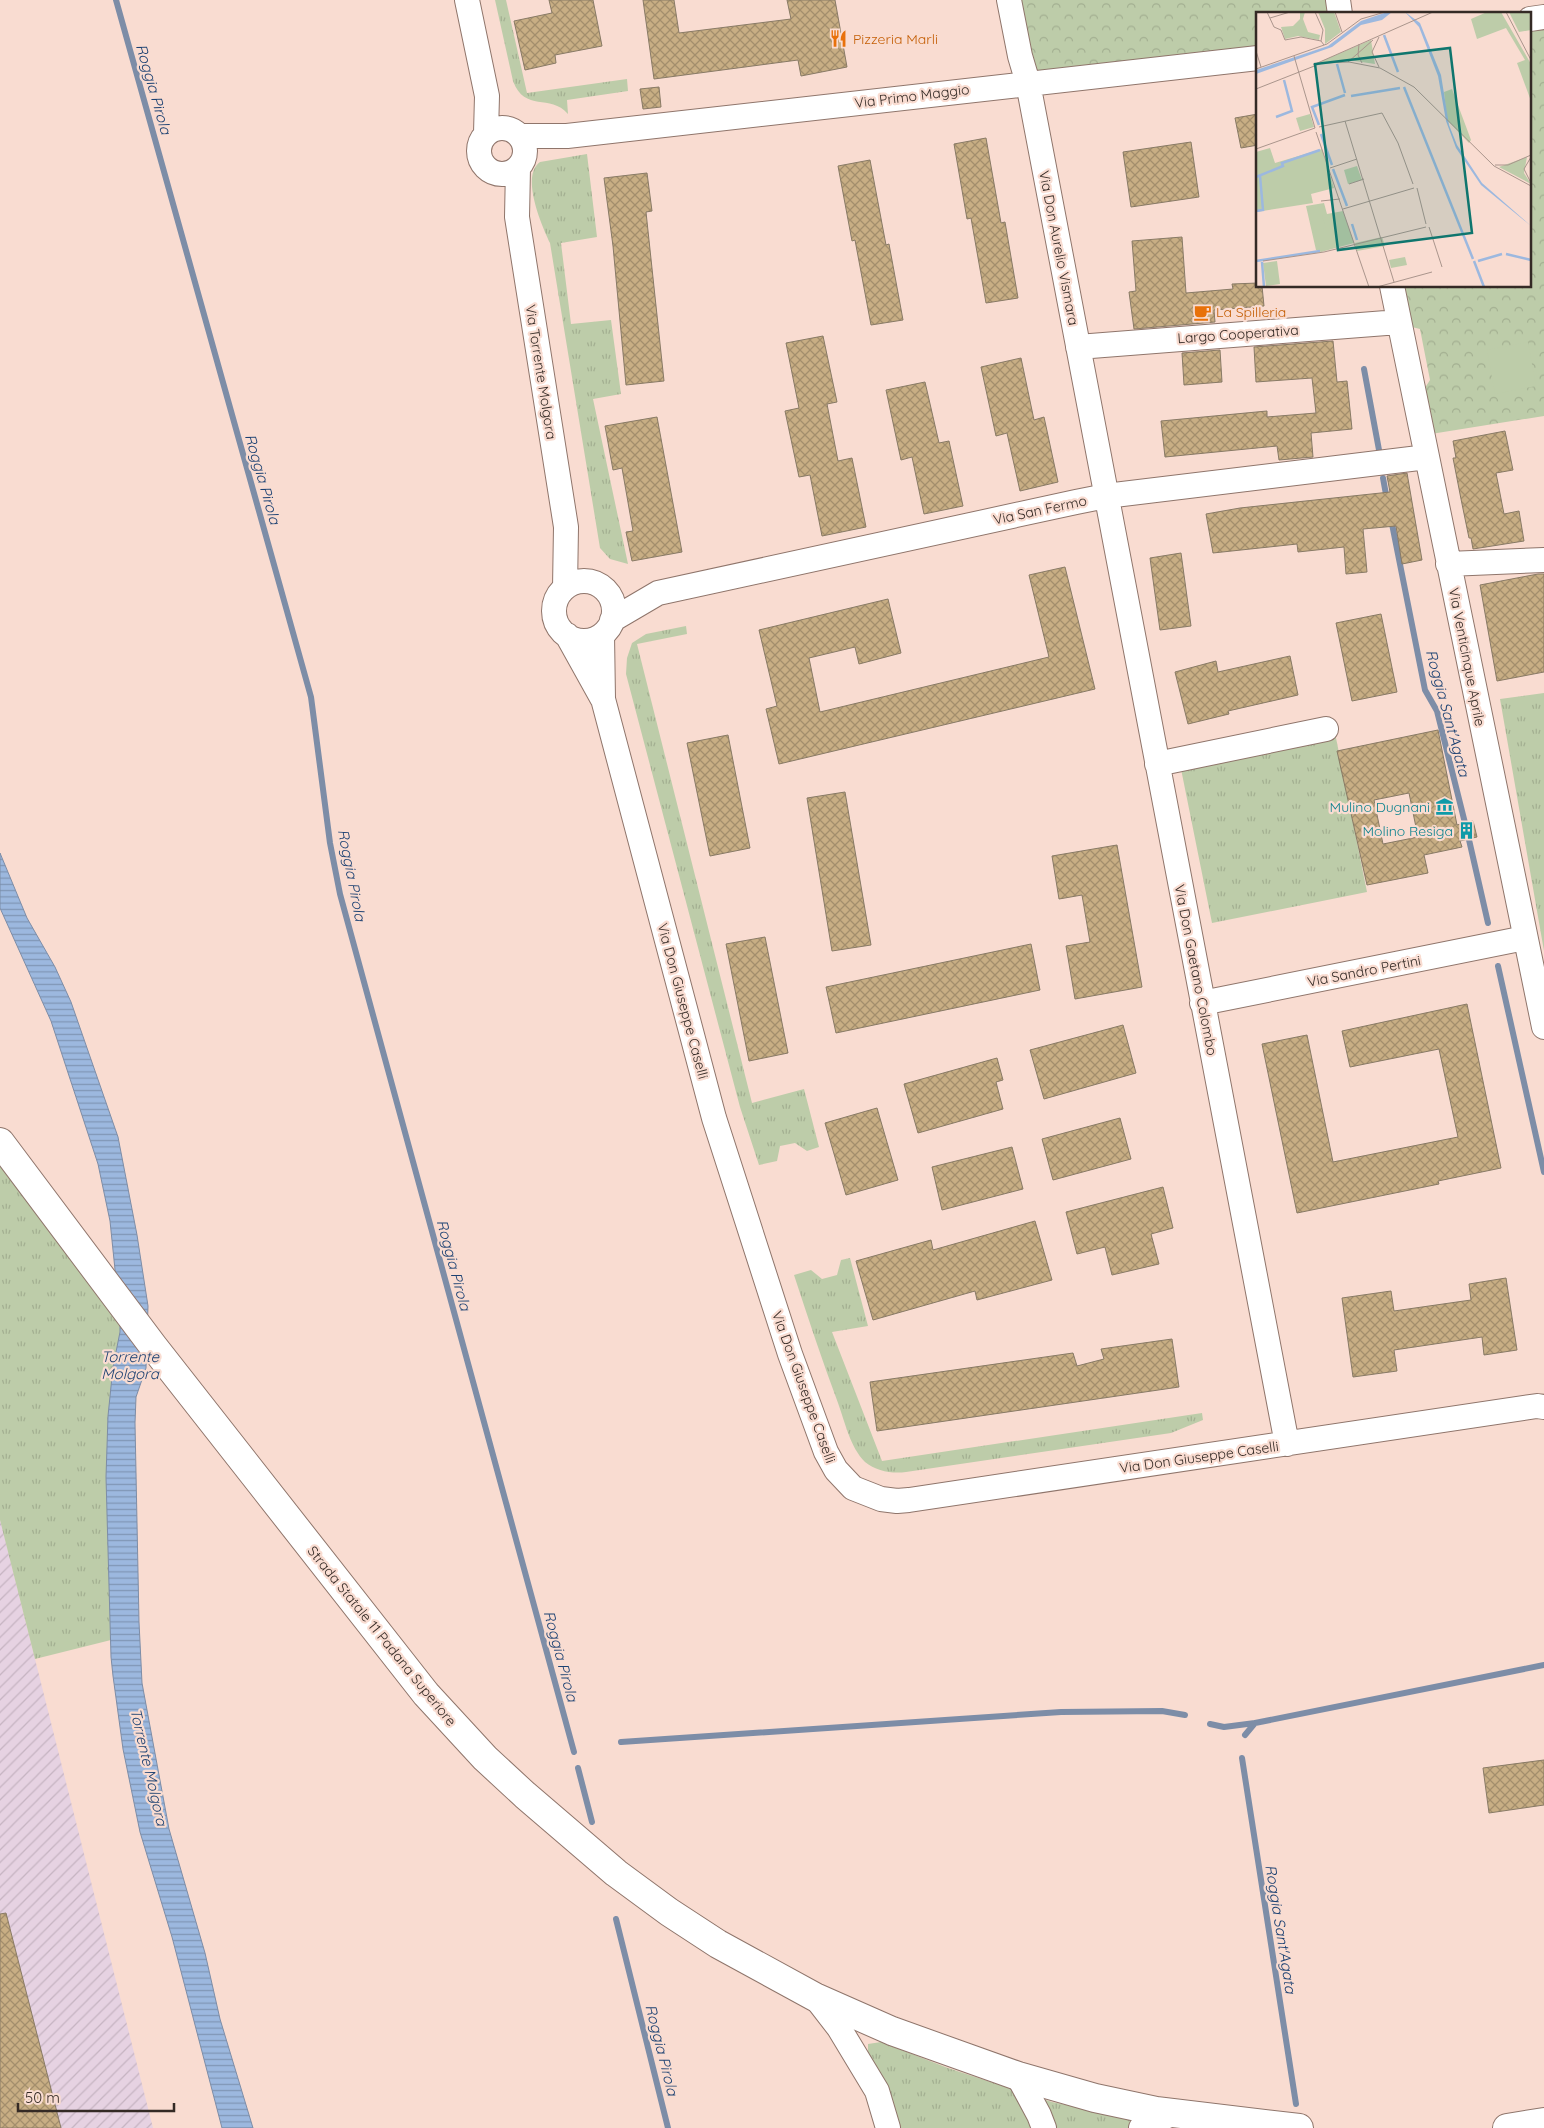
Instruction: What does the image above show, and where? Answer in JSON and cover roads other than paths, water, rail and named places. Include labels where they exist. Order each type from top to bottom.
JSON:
[{"type":"main road","name":"Strada Statale 11 Padana Superiore","points":[[0,1142],[154,1346],[400,1663],[456,1728],[485,1758],[569,1834],[616,1873],[668,1912],[718,1944],[815,1997],[892,2031],[1018,2076],[1095,2098],[1174,2113],[1299,2128]]},
{"type":"main road","points":[[1507,2128],[1544,2122]]},
{"type":"street","name":"Via Torrente Molgora","points":[[467,0],[487,96],[503,132],[526,150],[521,164],[517,217],[566,527],[565,588],[555,602],[554,612],[556,622],[567,636]]},
{"type":"street","name":"Via Don Aurelio Vismara","points":[[1009,0],[1020,56],[1028,83],[1106,496]]},
{"type":"street","name":"Via Primo Maggio","points":[[503,132],[567,136],[1256,58]]},
{"type":"street","name":"Via Torrente Molgora","points":[[503,132],[482,139],[479,154],[482,163],[487,169],[495,173],[517,217]]},
{"type":"street","name":"Via Primo Maggio","points":[[521,164],[567,136]]},
{"type":"street","points":[[495,173],[511,172],[521,164]]},
{"type":"street","name":"Via Venticinque Aprile","points":[[1392,288],[1544,1027]]},
{"type":"street","name":"Largo Cooperativa","points":[[1078,347],[1399,322]]},
{"type":"street","name":"Via San Fermo","points":[[658,593],[1106,496],[1427,457]]},
{"type":"street","name":"Via Don Gaetano Colombo","points":[[1106,496],[1286,1444]]},
{"type":"street","name":"Via Torrente Molgora","points":[[566,527],[598,585],[610,596],[613,606],[607,627]]},
{"type":"street","points":[[1448,564],[1544,560]]},
{"type":"street","points":[[565,588],[578,582],[658,593]]},
{"type":"street","points":[[567,636],[582,641],[595,639],[607,627],[658,593]]},
{"type":"street","name":"Via Don Giuseppe Caselli","points":[[603,699],[607,627]]},
{"type":"street","name":"Via Don Giuseppe Caselli","points":[[567,636],[603,699],[714,1118],[790,1354],[827,1456],[843,1479],[863,1493],[881,1499],[897,1501],[1542,1405]]},
{"type":"street","points":[[1157,764],[1326,729]]},
{"type":"street","name":"Via Sandro Pertini","points":[[1202,1003],[1525,938]]},
{"type":"street","points":[[815,1997],[840,2028],[877,2091],[888,2128]]},
{"type":"street","points":[[1018,2076],[1044,2128]]},
{"type":"street","points":[[1142,2128],[1174,2113]]},
{"type":"water","name":"Torrente Molgora","points":[[0,853],[27,918],[55,967],[71,1002],[118,1137],[137,1235],[148,1306],[146,1368],[136,1397],[135,1423],[142,1683],[169,1829],[205,1953],[220,2019],[253,2128],[222,2128],[172,1937],[140,1832],[123,1749],[111,1657],[106,1477],[108,1416],[113,1367],[120,1332],[110,1221],[98,1164],[51,1021],[0,908]]},
{"type":"waterway","name":"Roggia Pirola","points":[[116,0],[311,697],[330,843],[340,894],[574,1752]]},
{"type":"waterway","name":"Roggia Sant'Agata","points":[[1364,369],[1379,450]]},
{"type":"waterway","name":"Roggia Sant'Agata","points":[[1383,478],[1387,500]]},
{"type":"waterway","name":"Roggia Sant'Agata","points":[[1391,519],[1425,690],[1437,711],[1488,923]]},
{"type":"waterway","name":"Roggia Sant'Agata","points":[[1498,966],[1544,1172]]},
{"type":"waterway","name":"Roggia Sant'Agata","points":[[1245,1735],[1255,1723],[1544,1665]]},
{"type":"waterway","points":[[621,1742],[1061,1712],[1162,1711],[1185,1715]]},
{"type":"waterway","points":[[1210,1724],[1224,1727],[1255,1723]]},
{"type":"waterway","name":"Roggia Sant'Agata","points":[[1242,1758],[1296,2104]]},
{"type":"waterway","name":"Roggia Pirola","points":[[578,1768],[592,1822]]},
{"type":"waterway","name":"Roggia Pirola","points":[[616,1919],[668,2128]]},
{"type":"place","name":"Pizzeria Marli","points":[[839,39]]},
{"type":"place","name":"La Spilleria","points":[[1202,312]]},
{"type":"place","name":"Mulino Dugnani","points":[[1444,807]]},
{"type":"place","name":"Molino Resiga","points":[[1467,831]]}]
